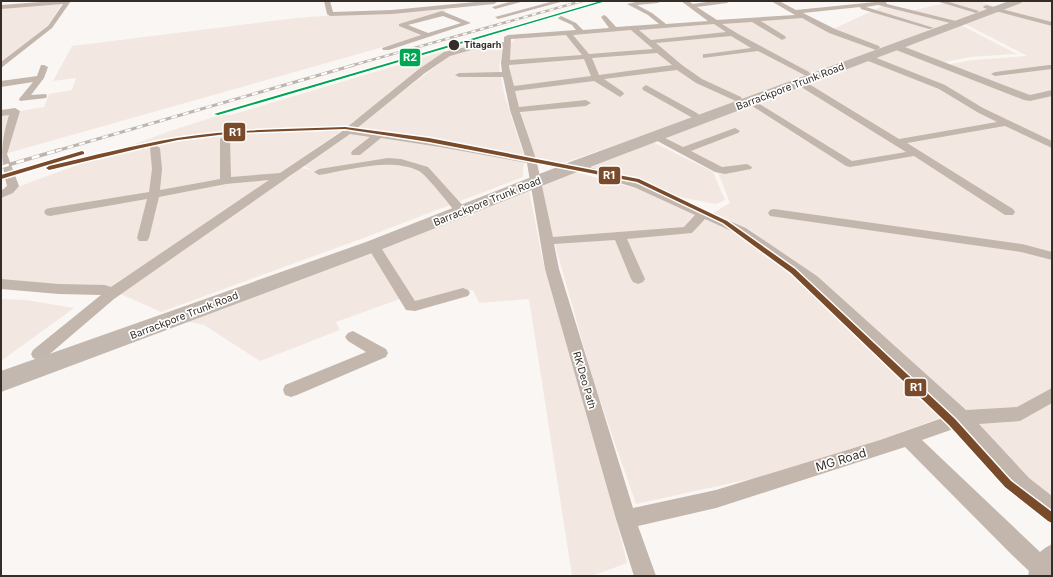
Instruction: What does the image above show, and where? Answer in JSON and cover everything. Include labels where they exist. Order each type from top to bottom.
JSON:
[{"type":"main road","name":"Barrackpore Trunk Road","points":[[871,52],[894,46],[989,6],[1018,1]]},
{"type":"main road","name":"Barrackpore Trunk Road","points":[[535,171],[576,166],[655,137],[931,28],[954,22]]},
{"type":"main road","name":"Barrackpore Trunk Road","points":[[1,382],[373,246],[535,171],[694,115],[744,101]]},
{"type":"main road","name":"Barrackpore Trunk Road","points":[[1,368],[457,208]]},
{"type":"street","points":[[1,7],[67,1]]},
{"type":"street","points":[[1,66],[50,27],[67,1]]},
{"type":"street","points":[[327,1],[330,14],[444,4],[522,1]]},
{"type":"street","points":[[494,3],[499,20],[561,1]]},
{"type":"street","points":[[658,1],[630,4],[650,14],[665,26]]},
{"type":"street","points":[[684,1],[732,34],[759,49],[804,78],[897,142],[1009,212]]},
{"type":"street","points":[[692,6],[727,1]]},
{"type":"street","points":[[774,1],[1006,123],[1052,144]]},
{"type":"street","points":[[844,1],[854,6],[931,28]]},
{"type":"street","points":[[939,1],[989,6],[1052,24]]},
{"type":"street","points":[[39,354],[110,295],[349,131],[422,71],[447,54],[506,37],[753,19],[800,14],[879,2],[954,22]]},
{"type":"street","points":[[427,35],[401,25],[448,11],[444,4]]},
{"type":"street","points":[[386,48],[468,23],[442,13]]},
{"type":"street","points":[[561,18],[574,24],[581,32]]},
{"type":"street","points":[[604,18],[615,30]]},
{"type":"street","points":[[753,19],[782,38]]},
{"type":"street","points":[[632,28],[679,68],[699,81],[744,101],[850,164],[916,153]]},
{"type":"street","points":[[568,33],[588,57],[594,67],[596,78],[620,94]]},
{"type":"street","points":[[648,42],[732,34]]},
{"type":"street","name":"RK Deo Path","points":[[506,37],[506,74],[515,110],[535,171],[552,269],[626,519],[645,576]]},
{"type":"street","points":[[894,46],[1029,98],[1052,93]]},
{"type":"street","points":[[706,56],[759,49]]},
{"type":"street","points":[[505,63],[658,51]]},
{"type":"street","points":[[43,96],[23,99],[40,78],[44,67]]},
{"type":"street","points":[[995,74],[1049,67]]},
{"type":"street","points":[[510,89],[679,68]]},
{"type":"street","points":[[459,76],[506,74]]},
{"type":"street","points":[[1,84],[40,78]]},
{"type":"street","points":[[646,88],[694,115]]},
{"type":"street","points":[[515,110],[586,103]]},
{"type":"street","points":[[1,113],[15,111],[2,154],[13,186],[9,191],[1,195]]},
{"type":"street","points":[[897,142],[1006,123]]},
{"type":"street","points":[[349,131],[379,134],[535,171]]},
{"type":"street","points":[[682,151],[735,131]]},
{"type":"street","points":[[356,153],[379,134]]},
{"type":"street","points":[[655,137],[722,171],[747,167]]},
{"type":"street","points":[[225,139],[226,181]]},
{"type":"street","points":[[143,238],[151,213],[158,159],[154,148]]},
{"type":"street","points":[[319,172],[388,162],[401,162],[424,169],[457,208]]},
{"type":"street","points":[[576,166],[640,186],[742,231],[812,279],[962,418],[1022,484],[1052,508]]},
{"type":"street","points":[[50,212],[226,181],[284,176]]},
{"type":"street","points":[[774,213],[1014,246],[1052,256]]},
{"type":"street","points":[[547,241],[688,230],[703,214]]},
{"type":"street","points":[[619,236],[638,279]]},
{"type":"street","points":[[373,246],[412,306],[463,293]]},
{"type":"street","points":[[1,284],[59,289],[105,290],[110,295]]},
{"type":"street","points":[[291,390],[380,354],[353,337]]},
{"type":"street","name":"MG Road","points":[[626,519],[716,499],[880,448],[962,418],[1020,414],[1052,395]]},
{"type":"street","points":[[908,438],[1018,547],[1046,568]]},
{"type":"shaded area","points":[[940,1],[979,1],[995,6],[956,22],[911,11],[945,3]]},
{"type":"shaded area","points":[[1020,1],[1052,1],[1052,253],[1012,249],[1052,260],[1052,502],[844,302],[749,229],[713,213],[730,203],[717,170],[658,138],[881,49],[831,30],[885,5],[959,24],[1017,54],[970,57],[942,63],[945,65],[972,60],[1027,56],[963,23]]},
{"type":"shaded area","points":[[62,3],[47,27],[1,65],[1,8]]},
{"type":"shaded area","points":[[444,7],[447,11],[398,25],[422,36],[1,155],[1,114],[44,107],[49,94],[72,90],[76,78],[53,81],[72,46],[296,18]]},
{"type":"shaded area","points":[[800,17],[878,50],[812,76],[718,23]]},
{"type":"shaded area","points":[[714,23],[749,45],[807,77],[743,100],[699,80],[635,29]]},
{"type":"shaded area","points":[[631,29],[694,81],[740,102],[563,163],[534,158],[508,68],[510,44],[516,38]]},
{"type":"shaded area","points":[[475,42],[481,44],[445,54],[431,62],[349,125],[280,174],[226,183],[287,179],[301,168],[312,170],[304,166],[451,55],[471,49],[504,45],[499,67],[505,97],[524,156],[523,177],[369,236],[161,312],[107,288],[1,280],[1,193],[170,131],[220,115],[231,115]]},
{"type":"shaded area","points":[[649,140],[713,172],[725,200],[716,204],[673,196],[632,178],[583,165]]},
{"type":"shaded area","points":[[568,170],[641,190],[733,229],[790,272],[942,417],[886,438],[768,475],[636,504],[595,386],[537,181]]},
{"type":"shaded area","points":[[528,185],[543,262],[610,495],[627,563],[592,576],[572,576],[529,299],[479,303],[473,290],[414,305],[400,299],[336,322],[340,330],[260,361],[204,325],[175,319]]},
{"type":"shaded area","points":[[1,299],[26,300],[74,308],[1,361]]},
{"type":"railway","points":[[350,66],[582,1]]},
{"type":"railway","points":[[56,151],[354,65]]},
{"type":"railway","points":[[121,151],[178,139],[235,132],[345,128],[429,140],[485,151]]},
{"type":"railway","points":[[1,167],[59,150]]},
{"type":"railway","points":[[49,168],[125,150]]},
{"type":"railway","points":[[479,150],[639,181],[725,222],[777,259]]},
{"type":"railway","points":[[775,258],[793,271],[927,399]]},
{"type":"railway","points":[[926,398],[952,422],[1008,484],[1052,518]]},
{"type":"transit line","name":"R2","points":[[216,114],[604,1]]},
{"type":"transit line","name":"R1","points":[[49,168],[141,146],[178,139],[235,132],[345,128],[429,140],[639,181],[725,222],[793,271],[952,422],[1008,484],[1052,518]]},
{"type":"transit line","name":"R1","points":[[1,177],[82,153]]},
{"type":"place","name":"Titagarh","points":[[454,45]]}]
